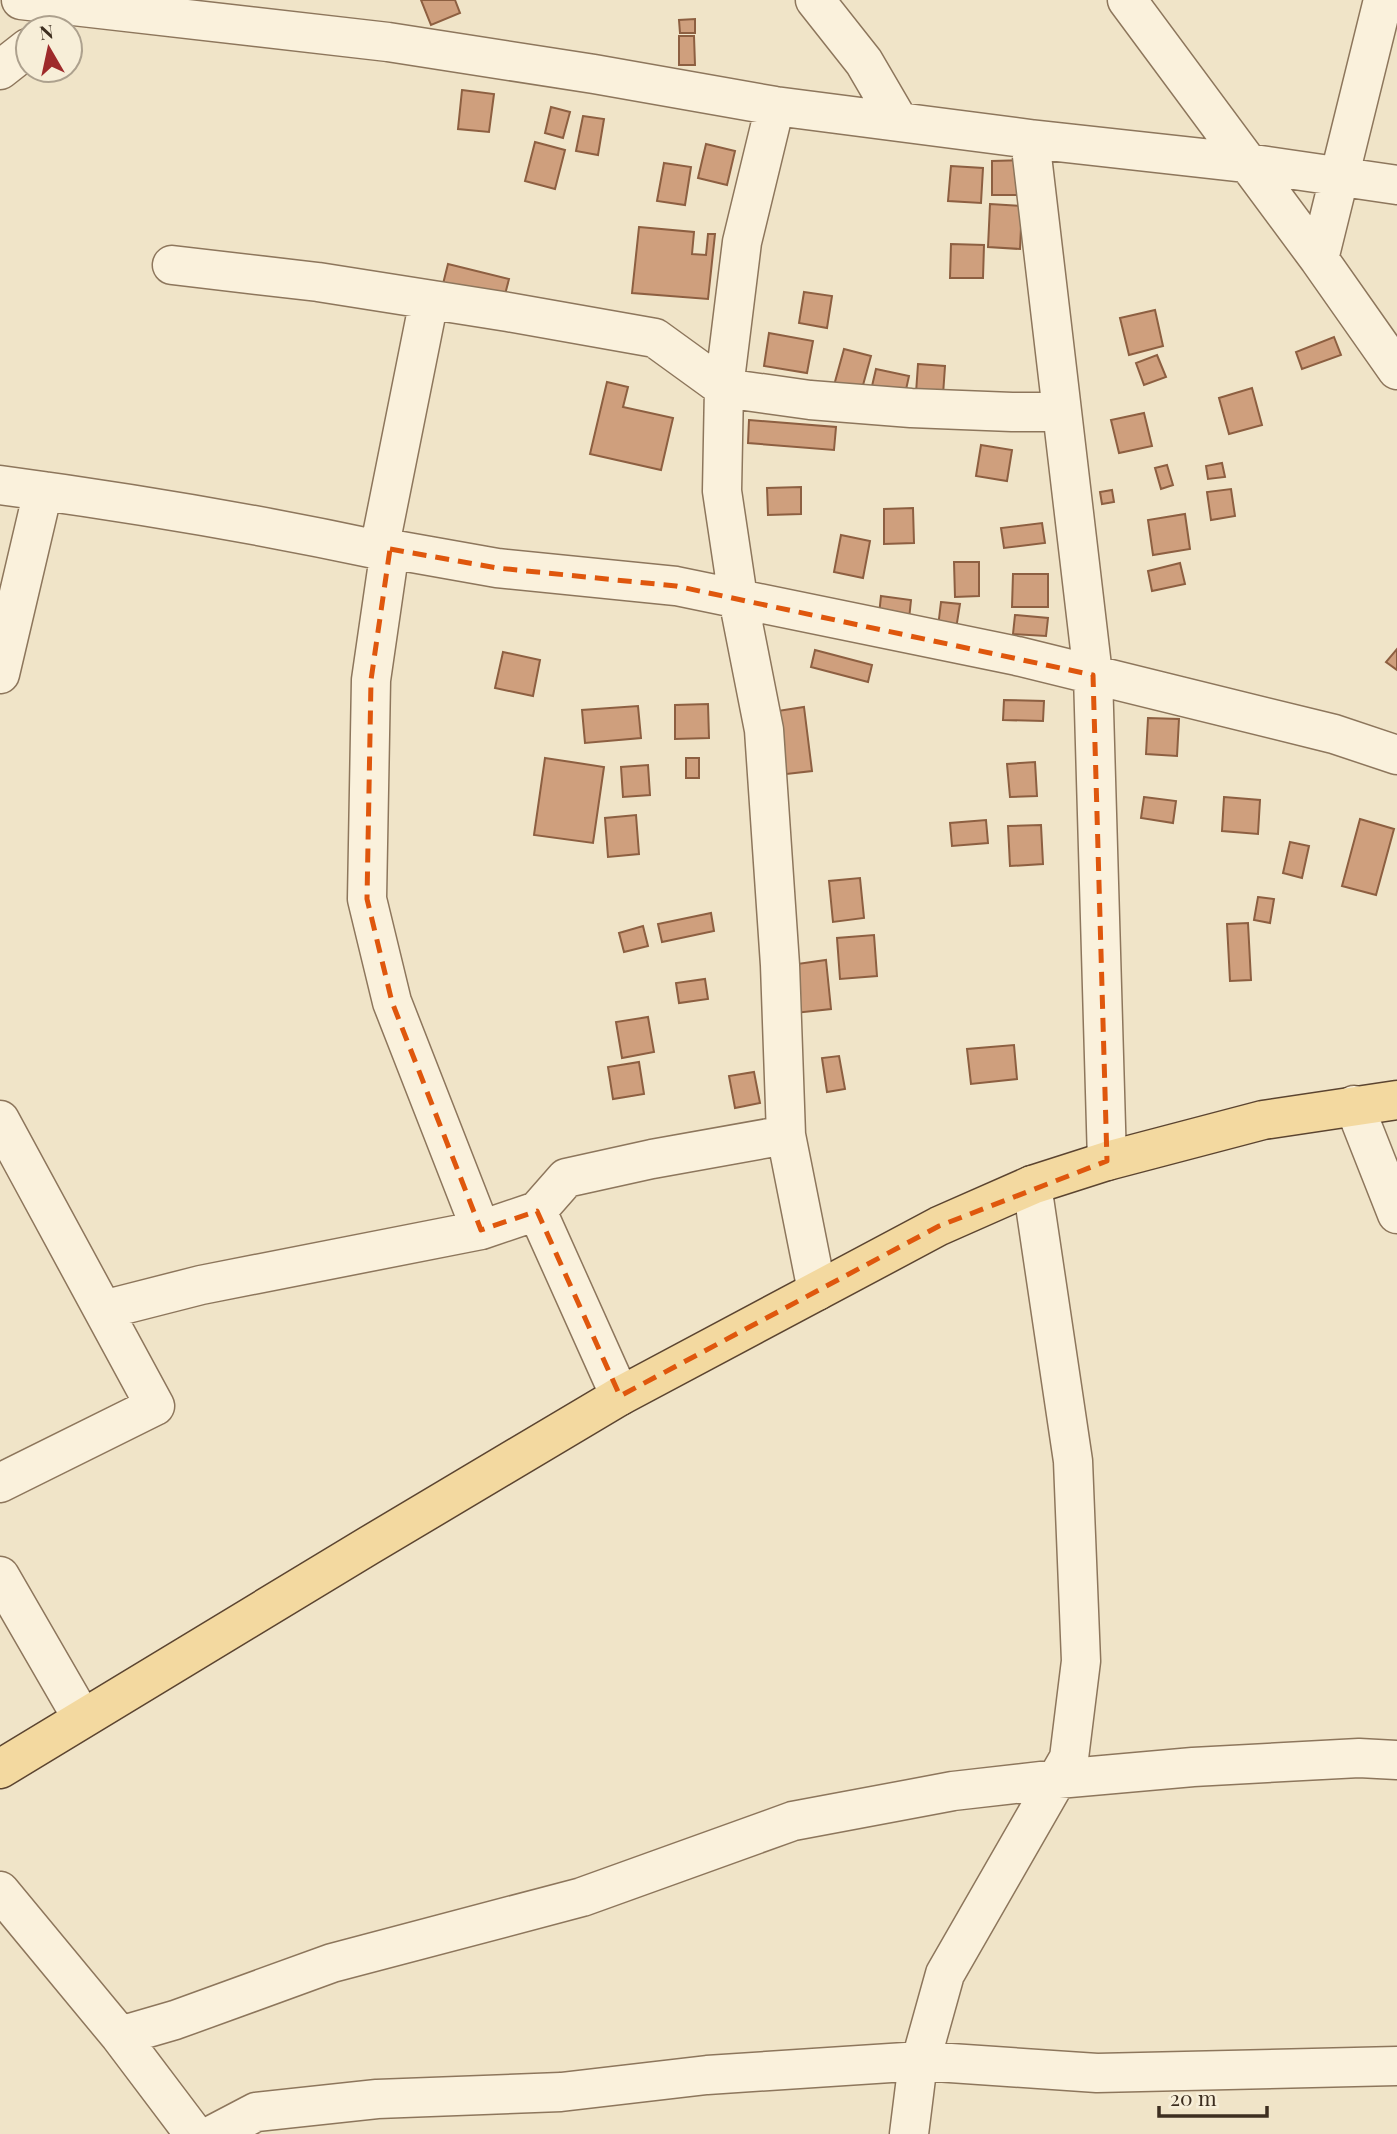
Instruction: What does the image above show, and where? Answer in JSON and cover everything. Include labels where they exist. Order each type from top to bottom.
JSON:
[{"type":"main road","points":[[0,1769],[620,1396],[939,1226],[1032,1185],[1107,1161],[1263,1120],[1397,1100]]},
{"type":"street","points":[[21,0],[76,11],[388,42],[775,106],[1030,139],[1247,163],[1397,185]]},
{"type":"street","points":[[815,0],[864,62],[899,122]]},
{"type":"street","points":[[1126,0],[1397,370]]},
{"type":"street","points":[[1318,259],[1383,0]]},
{"type":"street","points":[[0,70],[14,59]]},
{"type":"street","points":[[775,106],[742,242],[724,388],[722,491],[738,598],[764,730],[780,965],[786,1135],[817,1291]]},
{"type":"street","points":[[1030,139],[1093,675],[1107,1161]]},
{"type":"street","points":[[172,265],[318,282],[655,338],[724,388],[810,400],[911,408],[1062,412]]},
{"type":"street","points":[[429,300],[385,549],[371,680],[367,899],[392,1002],[481,1230]]},
{"type":"street","points":[[0,485],[124,502],[497,568],[677,586],[1017,656],[1334,734],[1397,755]]},
{"type":"street","points":[[0,674],[43,491]]},
{"type":"street","points":[[1354,1105],[1397,1214]]},
{"type":"street","points":[[103,1310],[201,1285],[481,1230],[537,1211],[566,1178],[652,1158],[786,1135]]},
{"type":"street","points":[[0,1483],[155,1406],[5,1141]]},
{"type":"street","points":[[909,2134],[916,2078],[945,1974],[1069,1758],[1081,1661],[1073,1461],[1032,1185]]},
{"type":"street","points":[[537,1211],[620,1396]]},
{"type":"street","points":[[0,1576],[82,1718]]},
{"type":"street","points":[[120,2035],[175,2020],[332,1963],[582,1897],[793,1821],[953,1791],[1058,1779],[1317,1760],[1397,1760]]},
{"type":"street","points":[[0,1891],[120,2035],[194,2134]]},
{"type":"street","points":[[214,2134],[256,2112],[377,2099],[561,2092],[707,2075],[921,2060],[1097,2073],[1397,2066]]},
{"type":"highlighted area","points":[[390,549],[497,568],[676,586],[1093,675],[1107,1161],[939,1226],[620,1396],[537,1211],[481,1230],[392,1002],[367,899],[371,680]]},
{"type":"building","points":[[421,0],[455,0],[460,13],[431,25]]},
{"type":"building","points":[[695,19],[695,33],[680,33],[679,20]]},
{"type":"building","points":[[679,36],[694,36],[695,65],[679,65]]},
{"type":"building","points":[[462,90],[494,94],[489,132],[458,129]]},
{"type":"building","points":[[551,107],[570,112],[563,138],[545,133]]},
{"type":"building","points":[[583,116],[604,119],[598,155],[576,151]]},
{"type":"building","points":[[535,142],[565,150],[555,189],[525,181]]},
{"type":"building","points":[[706,144],[735,151],[727,185],[698,178]]},
{"type":"building","points":[[1022,160],[1022,195],[992,195],[992,161]]},
{"type":"building","points":[[664,163],[691,167],[685,205],[657,201]]},
{"type":"building","points":[[951,166],[983,168],[981,203],[948,201]]},
{"type":"building","points":[[990,204],[1022,206],[1020,249],[988,247]]},
{"type":"building","points":[[639,227],[694,232],[692,254],[706,255],[708,234],[715,234],[708,299],[632,293]]},
{"type":"building","points":[[951,244],[984,245],[983,278],[950,278]]},
{"type":"building","points":[[448,264],[509,279],[502,306],[441,292]]},
{"type":"building","points":[[804,292],[832,296],[827,328],[799,323]]},
{"type":"building","points":[[1155,310],[1163,346],[1129,355],[1120,318]]},
{"type":"building","points":[[769,333],[813,341],[807,373],[764,366]]},
{"type":"building","points":[[1334,337],[1341,355],[1302,369],[1296,352]]},
{"type":"building","points":[[844,349],[871,356],[860,396],[833,389]]},
{"type":"building","points":[[1157,355],[1166,377],[1144,385],[1136,363]]},
{"type":"building","points":[[918,364],[945,366],[943,395],[916,393]]},
{"type":"building","points":[[876,369],[909,376],[905,394],[872,386]]},
{"type":"building","points":[[607,382],[628,387],[623,407],[673,418],[661,470],[590,454]]},
{"type":"building","points":[[1252,388],[1262,425],[1229,434],[1219,398]]},
{"type":"building","points":[[1144,413],[1152,446],[1119,453],[1111,420]]},
{"type":"building","points":[[749,420],[836,427],[834,450],[748,443]]},
{"type":"building","points":[[981,445],[1012,450],[1007,481],[976,476]]},
{"type":"building","points":[[1222,463],[1225,477],[1208,479],[1206,466]]},
{"type":"building","points":[[1167,465],[1173,485],[1161,489],[1155,468]]},
{"type":"building","points":[[801,487],[801,514],[768,515],[767,488]]},
{"type":"building","points":[[1231,489],[1235,516],[1211,520],[1207,492]]},
{"type":"building","points":[[1112,490],[1114,502],[1102,504],[1100,492]]},
{"type":"building","points":[[913,508],[914,543],[884,544],[884,509]]},
{"type":"building","points":[[1185,514],[1190,549],[1153,555],[1148,520]]},
{"type":"building","points":[[1042,523],[1045,543],[1004,548],[1001,528]]},
{"type":"building","points":[[841,535],[870,541],[863,578],[834,572]]},
{"type":"building","points":[[954,562],[979,562],[979,596],[955,597]]},
{"type":"building","points":[[1180,563],[1185,584],[1152,591],[1148,571]]},
{"type":"building","points":[[1013,574],[1048,574],[1048,607],[1012,607]]},
{"type":"building","points":[[881,596],[911,600],[909,619],[879,615]]},
{"type":"building","points":[[941,602],[960,604],[956,629],[938,627]]},
{"type":"building","points":[[1015,615],[1048,618],[1046,636],[1013,634]]},
{"type":"building","points":[[1397,649],[1397,670],[1386,662]]},
{"type":"building","points":[[815,650],[872,665],[868,682],[811,667]]},
{"type":"building","points":[[503,652],[540,660],[533,696],[495,688]]},
{"type":"building","points":[[1004,700],[1044,701],[1043,721],[1003,720]]},
{"type":"building","points":[[708,704],[709,738],[675,739],[675,705]]},
{"type":"building","points":[[638,706],[641,738],[585,743],[582,710]]},
{"type":"building","points":[[804,707],[812,771],[778,775],[771,712]]},
{"type":"building","points":[[1148,718],[1179,719],[1177,756],[1146,754]]},
{"type":"building","points":[[545,758],[604,767],[593,843],[534,835]]},
{"type":"building","points":[[686,758],[699,758],[699,778],[686,778]]},
{"type":"building","points":[[1035,762],[1037,796],[1010,797],[1007,764]]},
{"type":"building","points":[[648,765],[650,795],[623,797],[621,767]]},
{"type":"building","points":[[1144,797],[1176,801],[1173,823],[1141,818]]},
{"type":"building","points":[[1224,797],[1260,800],[1258,834],[1222,831]]},
{"type":"building","points":[[636,815],[639,854],[608,857],[605,818]]},
{"type":"building","points":[[1360,819],[1394,829],[1376,895],[1342,886]]},
{"type":"building","points":[[986,820],[988,843],[952,846],[950,823]]},
{"type":"building","points":[[1041,825],[1043,864],[1010,866],[1008,826]]},
{"type":"building","points":[[1290,842],[1309,846],[1302,878],[1283,873]]},
{"type":"building","points":[[860,878],[864,918],[833,922],[829,881]]},
{"type":"building","points":[[1258,897],[1274,899],[1270,923],[1254,920]]},
{"type":"building","points":[[711,913],[714,931],[662,942],[658,924]]},
{"type":"building","points":[[1248,923],[1251,980],[1230,981],[1227,924]]},
{"type":"building","points":[[643,926],[648,946],[624,952],[619,933]]},
{"type":"building","points":[[874,935],[877,976],[840,979],[837,938]]},
{"type":"building","points":[[826,960],[831,1009],[795,1013],[790,965]]},
{"type":"building","points":[[705,979],[708,999],[679,1003],[676,983]]},
{"type":"building","points":[[648,1017],[654,1052],[622,1058],[616,1022]]},
{"type":"building","points":[[1014,1045],[1017,1079],[971,1084],[967,1049]]},
{"type":"building","points":[[839,1056],[845,1089],[827,1092],[822,1058]]},
{"type":"building","points":[[639,1062],[644,1094],[613,1099],[608,1067]]},
{"type":"building","points":[[754,1072],[760,1103],[735,1108],[729,1076]]}]
